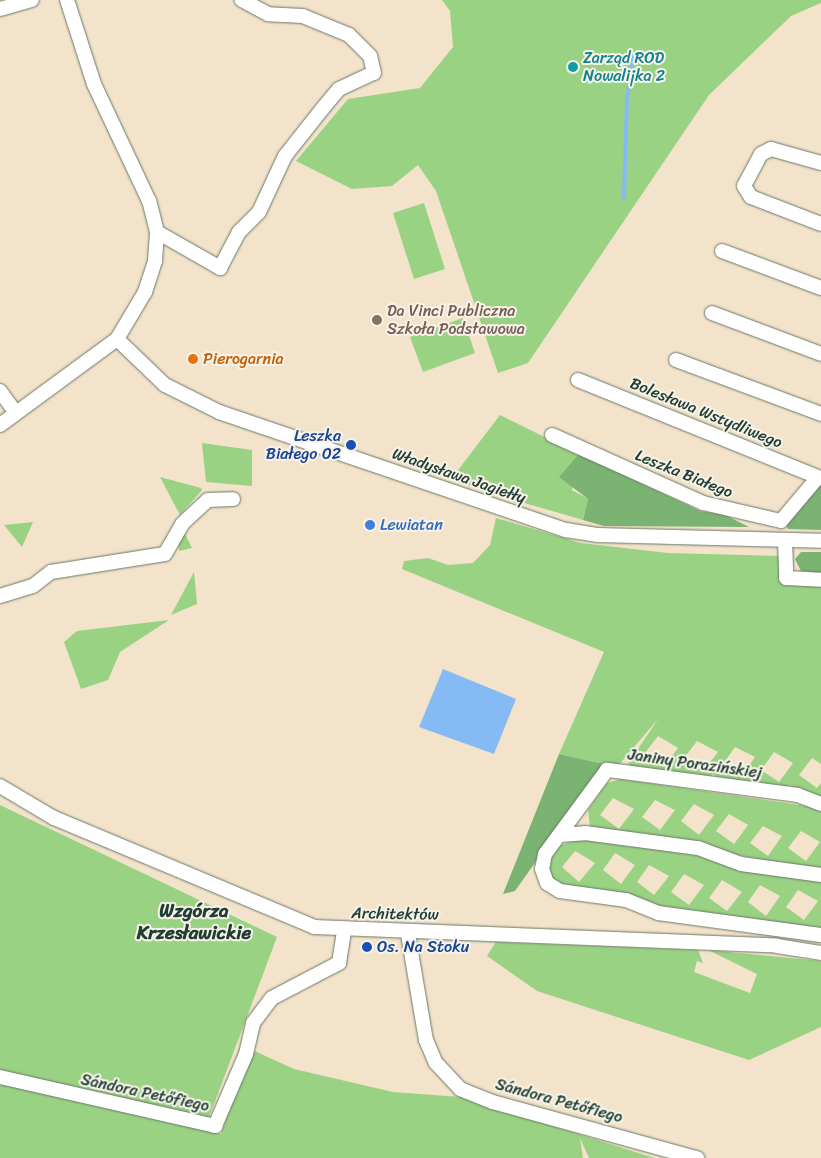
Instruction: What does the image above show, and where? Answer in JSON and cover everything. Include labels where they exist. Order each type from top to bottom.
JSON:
[{"type":"street","points":[[0,10],[32,0]]},
{"type":"street","points":[[0,425],[117,339],[145,292],[155,261],[157,232],[149,202],[94,84],[67,0]]},
{"type":"street","points":[[157,232],[220,268],[239,232],[259,212],[285,156],[339,89],[374,73],[370,56],[349,35],[302,16],[268,14],[242,0]]},
{"type":"street","points":[[821,163],[779,148],[765,151],[744,183],[751,197],[821,224]]},
{"type":"street","points":[[722,251],[821,288]]},
{"type":"street","points":[[712,312],[821,354]]},
{"type":"street","name":"Władysława Jagiełły","points":[[117,339],[157,379],[219,412],[554,526],[597,535],[821,541]]},
{"type":"street","points":[[676,360],[821,414]]},
{"type":"street","name":"Bolesława Wstydliwego","points":[[578,380],[819,477]]},
{"type":"street","points":[[0,391],[16,413]]},
{"type":"street","name":"Leszka Białego","points":[[552,435],[703,503],[781,521],[819,477]]},
{"type":"street","points":[[0,596],[33,586],[51,572],[165,554],[176,532],[208,500],[232,499]]},
{"type":"street","points":[[785,540],[786,578],[821,580]]},
{"type":"street","name":"Janiny Porazińskiej","points":[[821,804],[798,795],[607,770],[559,835],[542,864],[547,883],[560,891],[626,900],[658,913],[821,935]]},
{"type":"street","name":"Architektów","points":[[0,786],[33,808],[298,922],[344,931],[700,942],[821,953]]},
{"type":"street","points":[[577,810],[585,833]]},
{"type":"street","points":[[559,835],[585,833],[698,848],[741,864],[821,875]]},
{"type":"street","name":"Sándora Petőfiego","points":[[0,1077],[214,1126],[246,1054],[253,1023],[272,998],[340,962],[344,931]]},
{"type":"street","name":"Sándora Petőfiego","points":[[408,934],[430,1052],[460,1089],[493,1102],[697,1158]]},
{"type":"green space","points":[[442,0],[821,0],[821,3],[791,16],[709,95],[528,363],[498,373],[436,191],[418,165],[392,186],[352,189],[296,161],[348,99],[420,88],[453,47],[450,11]]},
{"type":"green space","points":[[424,203],[445,269],[414,279],[393,213]]},
{"type":"green space","points":[[463,318],[475,353],[423,372],[410,337]]},
{"type":"green space","points":[[500,415],[579,454],[572,490],[588,499],[583,520],[504,497],[505,491],[486,480],[471,486],[452,478]]},
{"type":"green space","points":[[202,443],[252,450],[252,486],[206,482]]},
{"type":"green space","points":[[579,454],[700,511],[725,515],[749,527],[604,526],[583,520],[588,499],[559,477]]},
{"type":"green space","points":[[160,477],[201,488],[202,490],[180,515]]},
{"type":"green space","points":[[821,483],[821,530],[788,529],[786,525]]},
{"type":"green space","points":[[496,518],[581,543],[668,553],[779,556],[781,581],[821,583],[821,764],[812,758],[799,775],[817,788],[821,783],[821,798],[789,785],[787,789],[764,786],[751,780],[747,785],[722,781],[713,774],[710,779],[644,771],[628,764],[658,719],[617,767],[559,754],[604,652],[402,569],[404,561],[428,558],[448,565],[473,563],[490,545]],"holes":[[[658,736],[678,748],[664,767],[645,753]],[[697,741],[718,752],[703,771],[685,757]],[[735,747],[755,757],[741,777],[723,764]],[[774,752],[793,763],[779,782],[761,770]]]},
{"type":"green space","points":[[33,522],[22,547],[4,525]]},
{"type":"green space","points":[[184,532],[192,548],[179,551],[179,543]]},
{"type":"green space","points":[[801,552],[821,552],[821,573],[801,571],[795,559]]},
{"type":"green space","points":[[194,572],[197,604],[171,615]]},
{"type":"green space","points":[[169,620],[120,652],[108,680],[81,689],[64,642],[77,631]]},
{"type":"green space","points":[[559,754],[617,767],[604,765],[515,891],[503,894]]},
{"type":"green space","points":[[620,779],[821,808],[821,871],[590,827],[588,810],[607,783]],"holes":[[[613,798],[634,809],[619,829],[600,815]],[[655,800],[675,810],[660,830],[642,817]],[[694,804],[714,815],[699,835],[681,821]],[[729,814],[748,825],[734,844],[716,831]],[[763,826],[782,836],[768,856],[750,843]],[[801,831],[820,842],[806,861],[788,848]]]},
{"type":"green space","points":[[0,805],[277,937],[208,1120],[0,1072]]},
{"type":"green space","points":[[577,839],[702,855],[821,880],[821,931],[711,917],[562,888],[550,879],[549,862],[559,846]],"holes":[[[575,851],[595,863],[579,882],[562,867]],[[615,853],[635,865],[621,884],[603,870]],[[649,865],[669,876],[654,895],[637,882]],[[684,874],[704,885],[689,905],[671,892]],[[722,880],[742,892],[727,911],[709,898]],[[760,885],[780,896],[766,916],[748,902]],[[798,890],[818,901],[804,920],[786,907]]]},
{"type":"green space","points":[[496,942],[698,950],[703,963],[697,961],[694,972],[750,993],[757,974],[708,950],[821,961],[821,1027],[749,1060],[537,991],[487,956]]},
{"type":"green space","points":[[250,1049],[294,1069],[393,1092],[461,1097],[654,1158],[589,1158],[580,1138],[583,1158],[0,1158],[0,1084],[221,1134]]},
{"type":"water","points":[[443,669],[516,699],[494,754],[419,727]]},
{"type":"waterway","points":[[624,198],[627,99],[634,54]]},
{"type":"place","name":"Zarząd ROD Nowalijka 2","points":[[573,67]]},
{"type":"place","name":"Da Vinci Publiczna Szkoła Podstawowa","points":[[377,320]]},
{"type":"place","name":"Pierogarnia","points":[[193,359]]},
{"type":"place","name":"Leszka Białego 02","points":[[351,445]]},
{"type":"place","name":"Lewiatan","points":[[370,525]]},
{"type":"place","name":"Os. Na Stoku","points":[[367,947]]},
{"type":"district","name":"Wzgórza Krzesławickie","points":[[194,922]]}]
